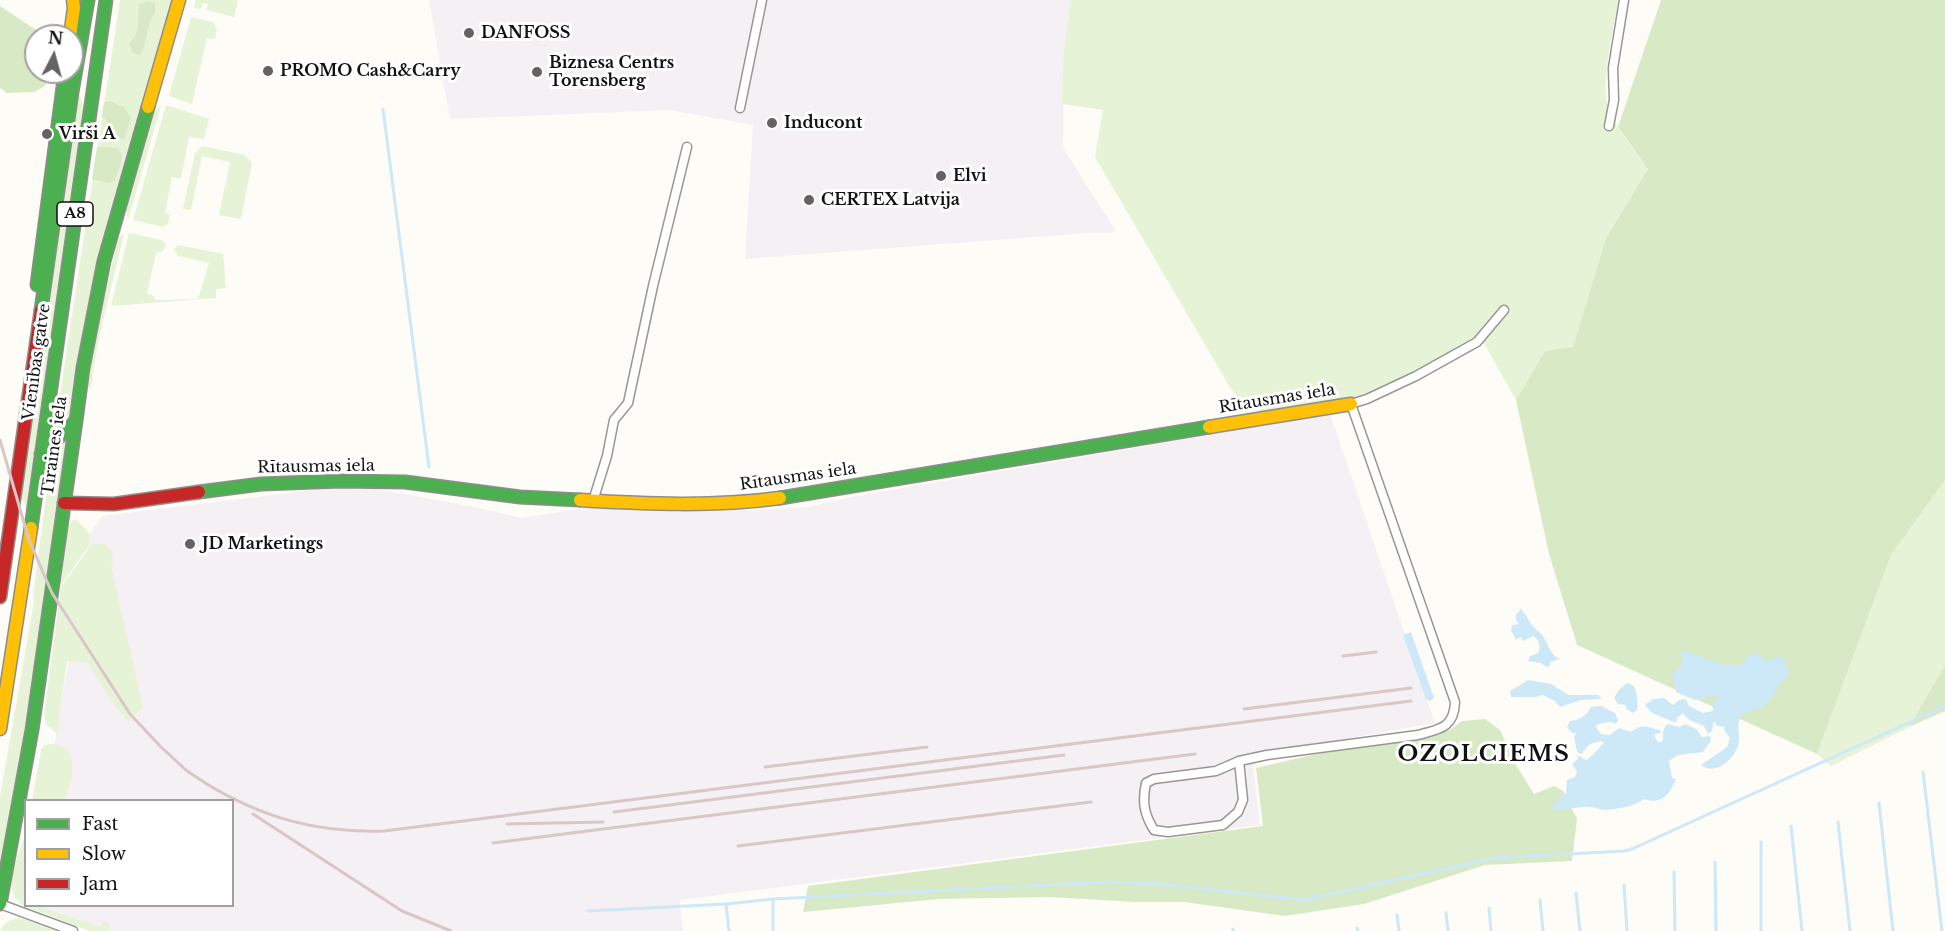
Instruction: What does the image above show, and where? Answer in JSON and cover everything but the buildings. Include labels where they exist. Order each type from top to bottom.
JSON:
[{"type":"main road","points":[[72,24],[73,0]]},
{"type":"main road","name":"Vienības gatve","points":[[0,597],[72,92],[88,0]]},
{"type":"main road","name":"Vienības gatve","points":[[0,729],[106,0]]},
{"type":"main road","name":"Tīraines iela","points":[[0,904],[32,730],[76,422],[81,370],[92,314],[179,0]]},
{"type":"main road","name":"Vienības gatve","points":[[34,366],[30,344],[51,164],[63,84]]},
{"type":"main road","name":"Rītausmas iela","points":[[64,503],[114,504],[261,484],[340,481],[405,482],[520,497],[593,501],[708,504],[768,500],[1351,404]]},
{"type":"main road","points":[[41,454],[76,422]]},
{"type":"street","points":[[741,108],[762,0]]},
{"type":"street","points":[[1609,126],[1614,100],[1613,68],[1624,0]]},
{"type":"street","points":[[593,501],[607,456],[614,420],[628,403],[653,286],[687,147]]},
{"type":"street","name":"Rītausmas iela","points":[[1351,404],[1416,376],[1477,342],[1504,310]]},
{"type":"street","points":[[1239,761],[1243,800],[1238,812],[1223,825],[1168,832],[1154,830],[1145,815],[1143,796],[1146,783],[1154,779],[1216,771],[1239,761],[1267,755],[1418,735],[1443,728],[1455,715],[1455,702],[1351,404]]},
{"type":"street","points":[[0,904],[73,931]]},
{"type":"shaded area","points":[[429,0],[1071,0],[1064,47],[1063,144],[1065,151],[1115,230],[1112,233],[745,259],[753,125],[669,110],[450,119]]},
{"type":"shaded area","points":[[1330,414],[1435,723],[1252,755],[1260,825],[680,900],[683,931],[104,931],[39,907],[234,907],[234,799],[45,799],[90,534],[102,516],[353,485],[522,518],[584,508],[752,510],[808,507],[857,496]]},
{"type":"green space","points":[[120,0],[172,0],[74,380],[49,579],[43,593],[25,733],[0,867],[0,797],[34,602],[54,434]]},
{"type":"green space","points":[[196,0],[238,0],[234,17],[206,10],[208,4],[203,3],[201,9],[194,8]]},
{"type":"green space","points":[[1071,0],[1618,0],[1606,72],[1606,100],[1617,126],[1648,169],[1606,238],[1573,348],[1545,351],[1516,400],[1485,345],[1472,338],[1419,370],[1368,395],[1261,412],[1246,406],[1231,389],[1095,157],[1103,110],[1062,104],[1064,47]]},
{"type":"green space","points":[[1661,0],[1945,0],[1945,480],[1891,555],[1817,754],[1577,645],[1549,554],[1516,400],[1545,351],[1573,347],[1606,238],[1648,169],[1618,127]]},
{"type":"green space","points":[[148,1],[155,3],[155,13],[149,24],[145,45],[140,55],[133,53],[129,44],[136,32],[140,4]]},
{"type":"green space","points":[[0,6],[27,24],[24,24],[24,84],[46,84],[34,92],[7,93],[0,88]]},
{"type":"green space","points":[[191,17],[213,22],[217,29],[215,39],[207,38],[192,104],[169,96]]},
{"type":"green space","points":[[79,94],[84,107],[27,512],[21,496]]},
{"type":"green space","points":[[110,101],[124,107],[131,118],[124,140],[116,137],[112,127],[102,116],[104,102]]},
{"type":"green space","points":[[166,105],[209,119],[204,139],[189,137],[181,179],[172,177],[165,213],[170,215],[168,224],[163,227],[133,220]]},
{"type":"green space","points":[[161,106],[128,219],[126,210],[154,111]]},
{"type":"green space","points":[[202,146],[245,155],[252,163],[241,219],[219,215],[230,162],[202,156],[191,210],[183,209],[195,153]]},
{"type":"green space","points":[[97,147],[117,148],[122,154],[115,181],[109,183],[92,179]]},
{"type":"green space","points":[[129,233],[162,240],[166,244],[163,251],[156,253],[147,294],[154,296],[155,300],[198,299],[209,263],[178,256],[174,250],[178,245],[223,254],[226,288],[216,289],[216,298],[111,306]]},
{"type":"green space","points":[[124,234],[101,330],[91,389],[88,386],[95,336],[117,243],[120,236]]},
{"type":"green space","points":[[1945,480],[1945,665],[1909,727],[1831,766],[1817,754],[1891,555]]},
{"type":"green space","points":[[76,519],[90,534],[89,546],[60,586],[68,527]]},
{"type":"green space","points":[[92,544],[106,544],[112,551],[113,564],[111,566],[143,707],[128,722],[112,702],[87,662],[67,661],[57,734],[46,724],[44,714],[61,587]]},
{"type":"green space","points":[[1945,665],[1945,711],[1909,727]]},
{"type":"green space","points":[[1485,719],[1500,730],[1516,765],[1534,794],[1554,786],[1563,791],[1577,819],[1572,861],[1485,865],[1364,904],[1285,916],[1184,902],[1135,902],[1050,897],[939,899],[803,912],[808,886],[1263,826],[1256,768],[1312,755],[1450,730],[1462,721]]},
{"type":"green space","points":[[53,744],[64,747],[72,758],[72,775],[65,799],[32,799],[41,750],[44,745]]},
{"type":"green space","points":[[24,839],[24,906],[12,890],[11,881]]},
{"type":"green space","points":[[27,907],[40,907],[101,927],[104,921],[110,924],[110,931],[90,931]]},
{"type":"green space","points":[[20,918],[56,931],[0,931],[8,921]]},
{"type":"water","points":[[1519,607],[1542,635],[1551,652],[1560,659],[1550,662],[1550,666],[1546,667],[1541,663],[1528,661],[1530,656],[1538,653],[1540,648],[1538,640],[1533,636],[1523,641],[1521,637],[1516,640],[1511,630],[1512,625],[1519,624],[1516,614],[1520,611]]},
{"type":"water","points":[[1411,632],[1434,698],[1430,701],[1426,699],[1403,635]]},
{"type":"water","points":[[1682,650],[1727,666],[1729,664],[1740,666],[1752,654],[1768,661],[1777,657],[1785,659],[1786,667],[1789,669],[1788,676],[1763,707],[1742,714],[1738,727],[1739,738],[1736,751],[1718,768],[1706,768],[1701,765],[1727,747],[1730,738],[1724,730],[1725,727],[1717,726],[1714,721],[1712,731],[1708,734],[1704,726],[1690,720],[1683,713],[1677,718],[1676,723],[1652,713],[1645,705],[1653,699],[1664,698],[1673,705],[1679,700],[1686,699],[1689,706],[1703,713],[1713,711],[1712,703],[1720,694],[1695,700],[1676,692],[1672,675],[1681,665],[1680,652]]},
{"type":"water","points":[[1528,680],[1551,684],[1569,695],[1598,695],[1602,699],[1581,700],[1560,707],[1555,701],[1543,695],[1511,697],[1510,691]]},
{"type":"water","points":[[1627,683],[1634,686],[1637,695],[1637,710],[1633,713],[1626,709],[1626,705],[1618,704],[1614,698]]},
{"type":"water","points":[[1601,706],[1615,713],[1618,721],[1615,724],[1608,722],[1595,726],[1601,734],[1610,735],[1619,728],[1631,732],[1639,727],[1646,727],[1661,731],[1655,734],[1655,738],[1661,742],[1667,724],[1680,727],[1685,724],[1696,729],[1702,737],[1710,736],[1711,740],[1703,752],[1678,755],[1669,761],[1672,778],[1676,779],[1668,794],[1656,801],[1644,799],[1630,806],[1608,810],[1587,807],[1553,810],[1551,806],[1566,793],[1567,780],[1575,777],[1577,772],[1572,764],[1578,759],[1577,755],[1586,760],[1604,743],[1601,741],[1590,744],[1581,754],[1577,752],[1574,736],[1577,733],[1572,733],[1567,727],[1570,721],[1582,717],[1591,707]]},
{"type":"waterway","points":[[383,109],[429,467]]},
{"type":"waterway","points":[[588,911],[1108,882],[1157,884],[1304,900],[1494,858],[1632,849],[1945,706]]},
{"type":"waterway","points":[[1923,772],[1942,931]]},
{"type":"waterway","points":[[1879,803],[1893,931]]},
{"type":"waterway","points":[[1838,822],[1850,931]]},
{"type":"waterway","points":[[1791,826],[1802,931]]},
{"type":"waterway","points":[[1761,842],[1761,931]]},
{"type":"waterway","points":[[1715,862],[1716,931]]},
{"type":"waterway","points":[[1674,872],[1675,931]]},
{"type":"waterway","points":[[1624,885],[1627,931]]},
{"type":"waterway","points":[[1576,893],[1580,931]]},
{"type":"waterway","points":[[773,899],[773,931]]},
{"type":"waterway","points":[[1540,900],[1543,931]]},
{"type":"waterway","points":[[726,904],[729,931]]},
{"type":"waterway","points":[[1489,908],[1491,931]]},
{"type":"waterway","points":[[1446,913],[1448,931]]},
{"type":"waterway","points":[[1397,915],[1399,931]]},
{"type":"railway","points":[[0,440],[29,540],[52,593],[130,714],[187,771],[210,786]]},
{"type":"railway","points":[[1343,656],[1376,652]]},
{"type":"railway","points":[[1244,709],[1411,688]]},
{"type":"railway","points":[[205,783],[248,806],[291,821],[336,829],[384,831],[1411,701]]},
{"type":"railway","points":[[765,767],[927,747]]},
{"type":"railway","points":[[493,843],[1195,754]]},
{"type":"railway","points":[[614,812],[1064,755]]},
{"type":"railway","points":[[738,846],[1091,802]]},
{"type":"railway","points":[[253,814],[402,911],[451,931]]},
{"type":"railway","points":[[507,824],[603,822]]},
{"type":"traffic: fast","points":[[41,310],[72,92],[88,0]]},
{"type":"traffic: fast","points":[[31,528],[106,0]]},
{"type":"traffic: fast","points":[[37,285],[63,84]]},
{"type":"traffic: fast","points":[[41,454],[76,421],[83,368],[104,261],[148,107]]},
{"type":"traffic: fast","points":[[0,904],[32,730],[76,421]]},
{"type":"traffic: fast","points":[[780,498],[1209,427]]},
{"type":"traffic: fast","points":[[199,492],[261,484],[340,481],[405,482],[520,497],[580,500]]},
{"type":"traffic: slow","points":[[72,24],[73,0]]},
{"type":"traffic: slow","points":[[148,107],[179,0]]},
{"type":"traffic: slow","points":[[1209,427],[1351,404]]},
{"type":"traffic: slow","points":[[580,500],[705,504],[780,498]]},
{"type":"traffic: slow","points":[[0,729],[31,528]]},
{"type":"traffic: jam","points":[[0,597],[41,310]]},
{"type":"traffic: jam","points":[[64,503],[114,504],[199,492]]},
{"type":"place","name":"DANFOSS","points":[[469,33]]},
{"type":"place","name":"PROMO Cash&Carry","points":[[268,71]]},
{"type":"place","name":"Biznesa Centrs Torensberg","points":[[537,72]]},
{"type":"place","name":"Inducont","points":[[772,123]]},
{"type":"place","name":"Virši A","points":[[47,134]]},
{"type":"place","name":"Elvi","points":[[941,176]]},
{"type":"place","name":"CERTEX Latvija","points":[[809,200]]},
{"type":"place","name":"JD Marketings","points":[[190,544]]},
{"type":"district","name":"OZOLCIEMS","points":[[1484,755]]}]
